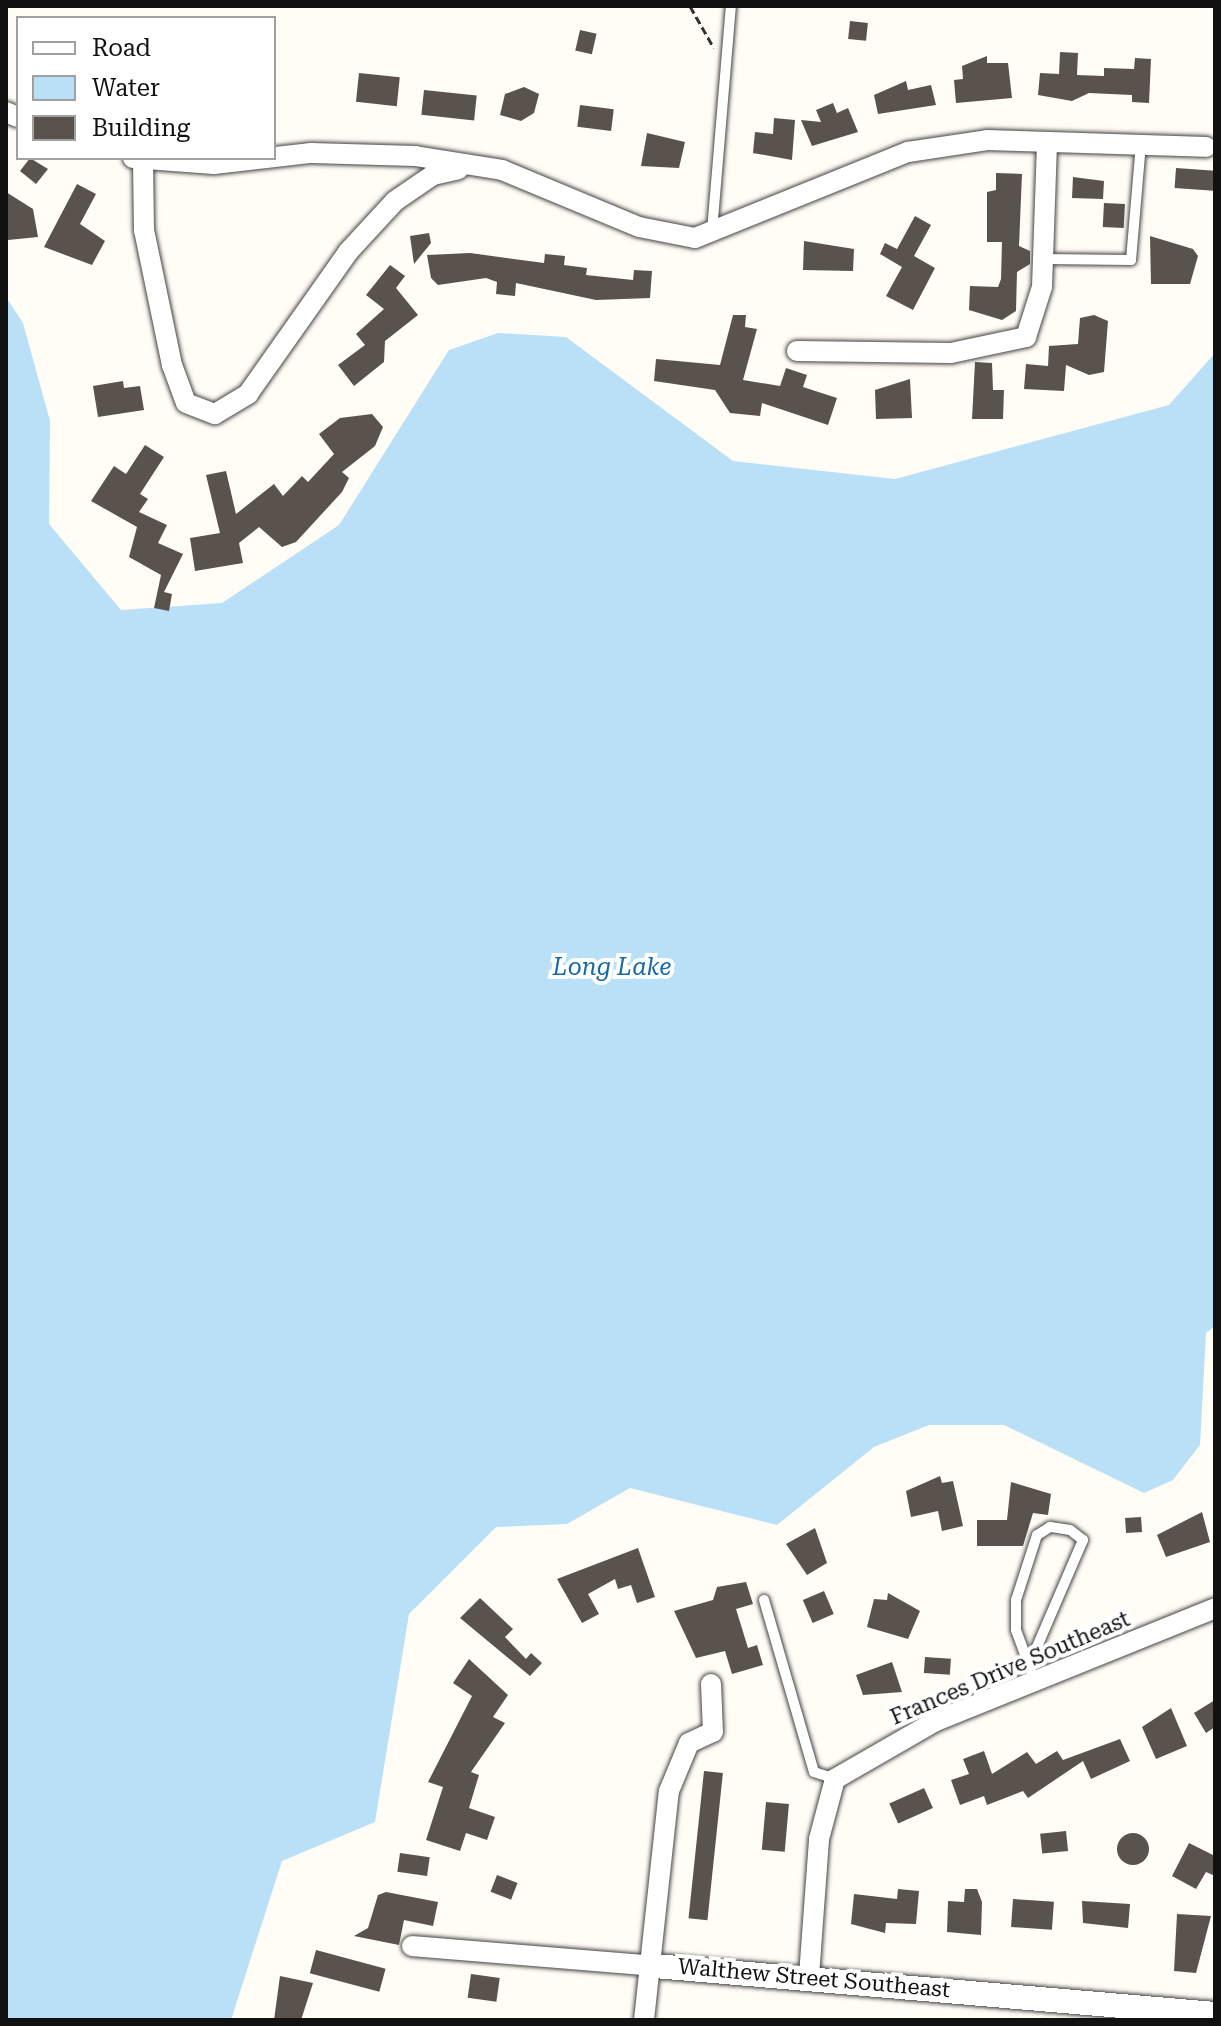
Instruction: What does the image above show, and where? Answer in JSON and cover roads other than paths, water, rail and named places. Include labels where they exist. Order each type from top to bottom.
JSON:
[{"type":"street","points":[[276,159],[361,153],[502,170],[673,237],[711,235],[908,152],[987,140],[1206,147]]},
{"type":"street","points":[[797,351],[889,357],[1016,341],[1036,316],[1044,259],[1047,142]]},
{"type":"street","points":[[138,160],[143,219],[172,365],[186,403],[215,414],[248,394],[348,252],[395,201],[433,175],[466,167]]},
{"type":"street","points":[[153,160],[214,164],[267,160]]},
{"type":"street","name":"Frances Drive Southeast","points":[[835,1779],[936,1721],[1032,1672],[1215,1608]]},
{"type":"street","points":[[644,2020],[655,1966],[669,1791],[689,1743],[713,1732],[711,1684]]},
{"type":"street","points":[[809,1976],[819,1839],[835,1779]]},
{"type":"street","name":"Walthew Street Southeast","points":[[412,1946],[809,1976],[1215,2014]]},
{"type":"lane","points":[[711,235],[731,6]]},
{"type":"lane","points":[[1044,259],[1131,260],[1141,144]]},
{"type":"lane","points":[[1050,1527],[1070,1530],[1083,1540],[1032,1672],[1016,1630],[1016,1600],[1037,1535],[1050,1527]]},
{"type":"lane","points":[[764,1600],[814,1772],[835,1779]]},
{"type":"water","name":"Long Lake","points":[[6,297],[23,323],[50,421],[49,524],[121,610],[222,603],[339,525],[449,350],[498,333],[566,337],[733,461],[895,479],[1169,405],[1215,353],[1215,1326],[1206,1333],[1200,1445],[1173,1480],[1144,1493],[1004,1425],[929,1425],[874,1447],[777,1525],[630,1488],[567,1524],[496,1527],[409,1614],[375,1822],[282,1861],[231,2020],[6,2020]]}]
